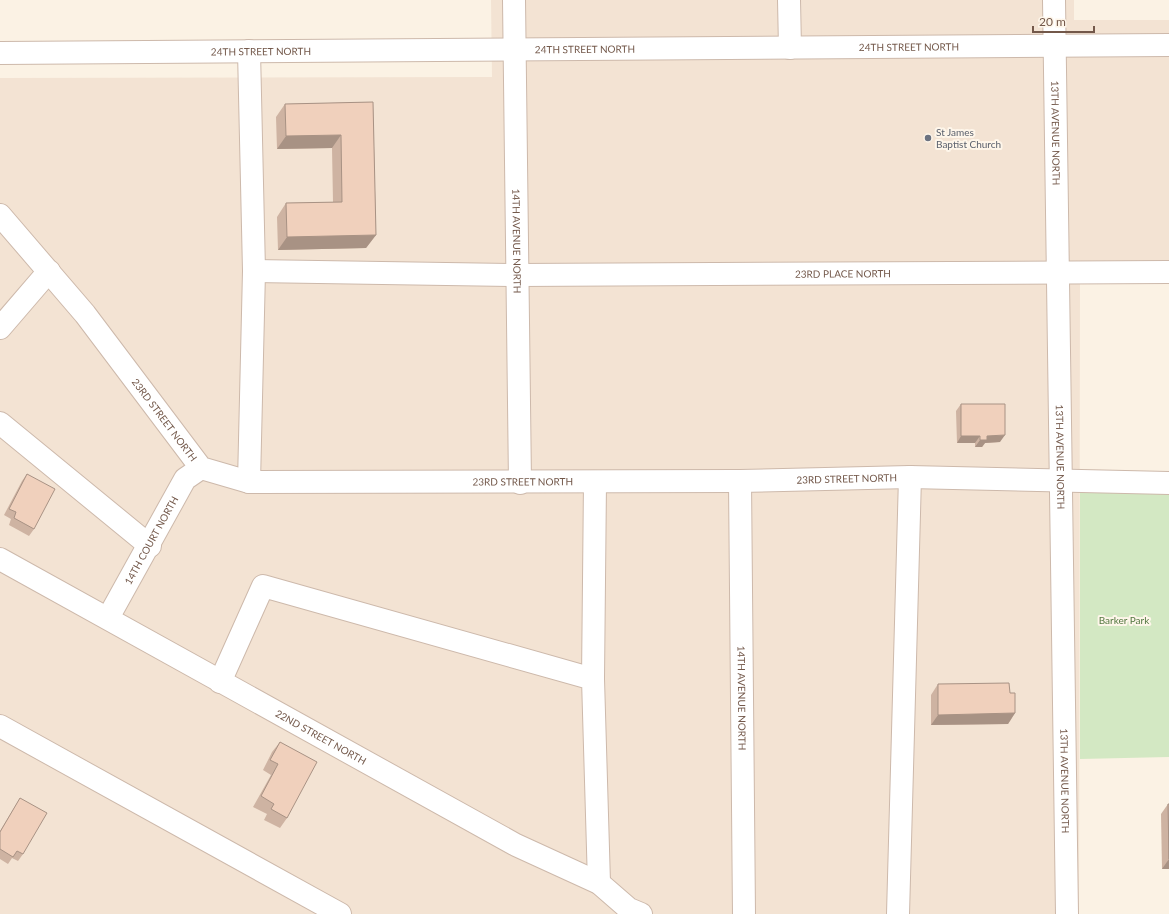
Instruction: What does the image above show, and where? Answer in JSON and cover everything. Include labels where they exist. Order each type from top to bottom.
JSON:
[{"type":"street","name":"14TH AVENUE NORTH","points":[[514,0],[520,483]]},
{"type":"street","points":[[789,0],[790,48]]},
{"type":"street","name":"13TH AVENUE NORTH","points":[[1054,0],[1067,914]]},
{"type":"street","name":"24TH STREET NORTH","points":[[0,54],[249,51],[1169,46]]},
{"type":"street","points":[[249,51],[254,271],[249,482]]},
{"type":"street","name":"23RD STREET NORTH","points":[[0,215],[85,314],[201,468],[249,482],[520,483],[740,481],[910,477],[1169,483]]},
{"type":"street","points":[[0,328],[49,271]]},
{"type":"street","name":"23RD PLACE NORTH","points":[[254,271],[518,275],[1169,272]]},
{"type":"street","points":[[0,423],[150,546]]},
{"type":"street","name":"14TH COURT NORTH","points":[[108,618],[150,546],[185,479],[201,468]]},
{"type":"street","points":[[898,914],[910,477]]},
{"type":"street","name":"14TH AVENUE NORTH","points":[[740,481],[744,914]]},
{"type":"street","points":[[595,482],[594,679],[599,883]]},
{"type":"street","name":"22ND STREET NORTH","points":[[0,559],[516,845],[599,883],[632,912]]},
{"type":"street","points":[[220,682],[263,586],[594,679]]},
{"type":"street","points":[[0,726],[340,914]]},
{"type":"shaded area","points":[[491,0],[1074,0],[1074,20],[1169,20],[1169,277],[1080,279],[1079,914],[0,914],[0,78],[492,77]]},
{"type":"green space","name":"Barker Park","points":[[1080,480],[1169,483],[1169,757],[1080,759]]},
{"type":"building","points":[[373,102],[376,235],[287,237],[286,203],[342,202],[341,135],[286,136],[285,104]]},
{"type":"building","points":[[961,404],[1005,404],[1005,435],[987,436],[987,440],[980,440],[980,436],[961,436]]},
{"type":"building","points":[[27,474],[55,489],[34,529],[14,518],[16,512],[9,509]]},
{"type":"building","points":[[1009,683],[1010,693],[1015,693],[1015,713],[938,715],[938,684]]},
{"type":"building","points":[[280,742],[317,762],[287,818],[271,809],[274,804],[261,796],[278,764],[270,760]]},
{"type":"building","points":[[20,798],[47,813],[23,854],[17,851],[13,857],[0,849],[0,832]]},
{"type":"building","points":[[1168,804],[1169,804],[1169,859]]},
{"type":"place","name":"St James Baptist Church","points":[[928,138]]}]
